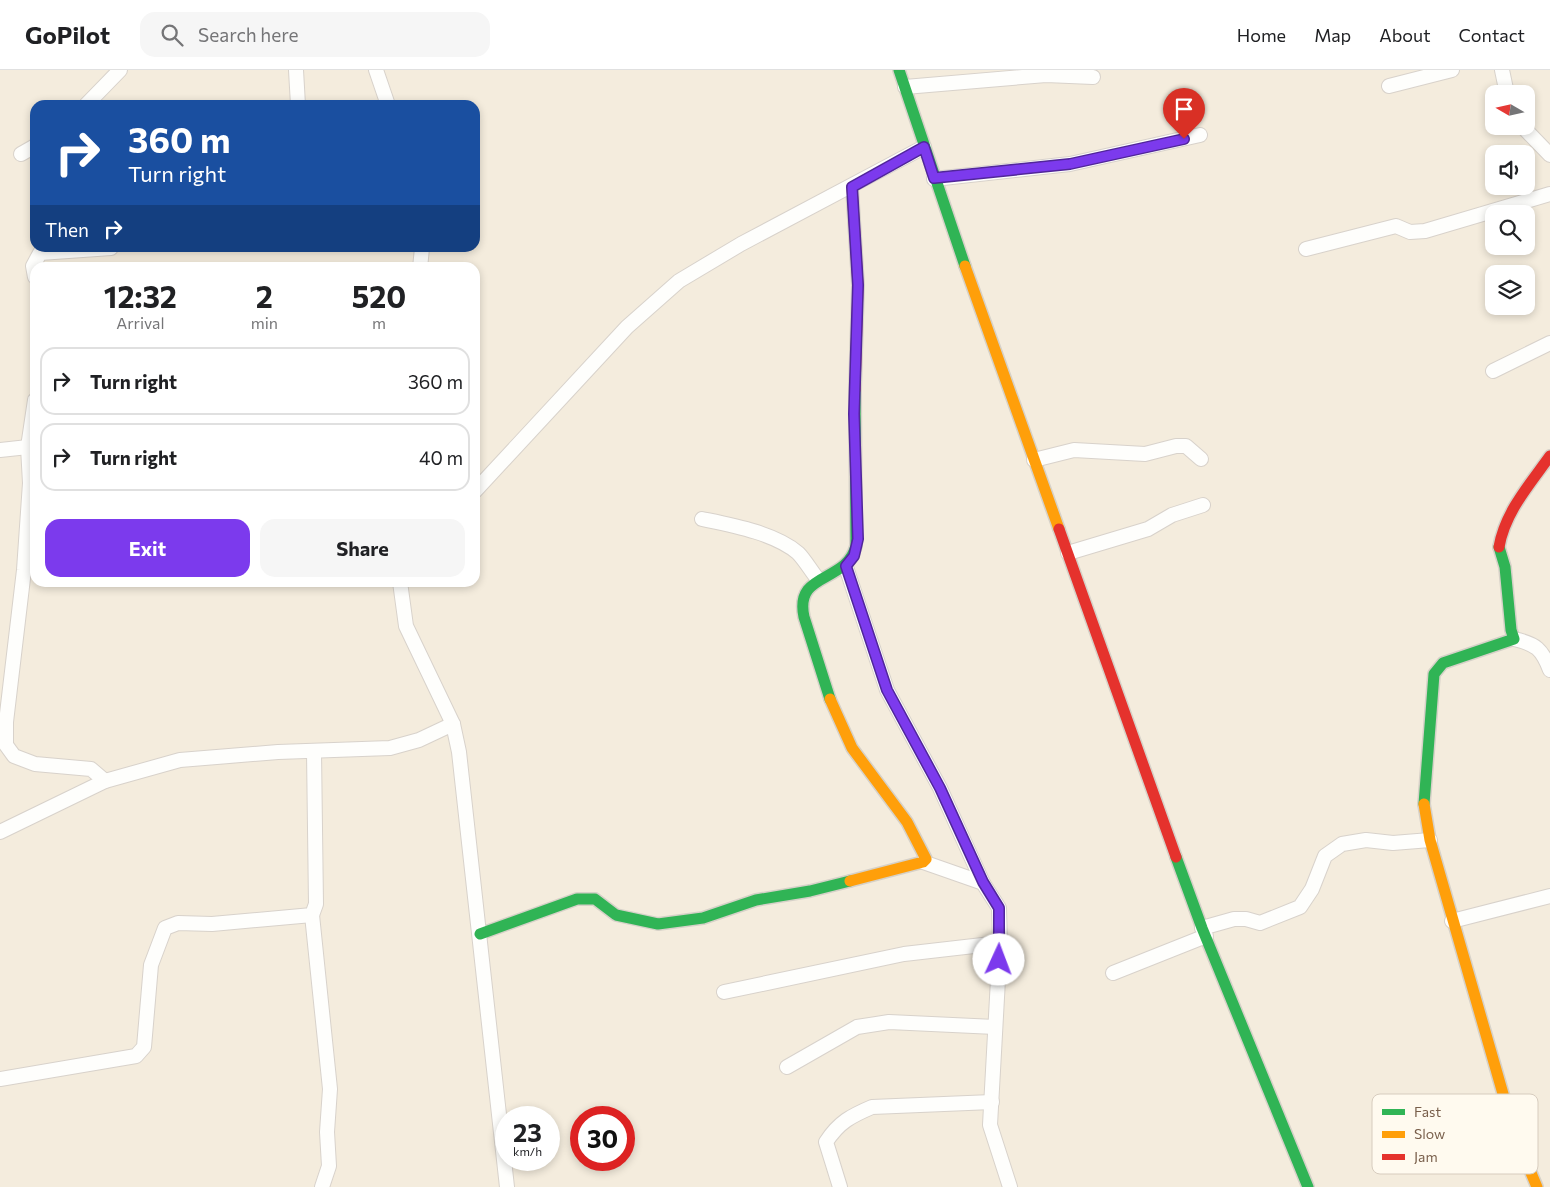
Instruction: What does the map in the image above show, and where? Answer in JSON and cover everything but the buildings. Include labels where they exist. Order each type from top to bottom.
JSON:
[{"type":"street","points":[[91,100],[120,70]]},
{"type":"street","points":[[296,70],[298,100]]},
{"type":"street","points":[[376,70],[386,100]]},
{"type":"street","points":[[898,70],[934,178],[1034,460],[1204,932],[1308,1187]]},
{"type":"street","points":[[1389,86],[1452,70]]},
{"type":"street","points":[[1502,70],[1504,85]]},
{"type":"street","points":[[905,87],[1046,75],[1093,77]]},
{"type":"street","points":[[934,178],[1070,164],[1200,135]]},
{"type":"street","points":[[1531,135],[1550,155]]},
{"type":"street","points":[[480,485],[627,327],[679,282],[741,244],[852,187],[924,147]]},
{"type":"street","points":[[21,154],[30,149]]},
{"type":"street","points":[[852,187],[858,285],[854,414],[858,539],[854,556],[846,566],[817,578],[808,587],[802,607],[820,671],[834,707],[860,760],[897,809],[924,853],[926,859],[923,862]]},
{"type":"street","points":[[1306,249],[1396,226],[1410,232],[1425,231],[1550,194]]},
{"type":"street","points":[[36,262],[40,253],[54,252]]},
{"type":"street","points":[[1494,371],[1550,343]]},
{"type":"street","points":[[30,434],[28,447],[30,483],[29,570],[6,722],[6,745],[14,756],[35,764],[91,769],[105,781]]},
{"type":"street","points":[[1034,460],[1074,450],[1145,454],[1176,446],[1186,446],[1201,459]]},
{"type":"street","points":[[0,450],[28,447]]},
{"type":"street","points":[[1514,639],[1511,630],[1505,567],[1499,548],[1501,535],[1512,510],[1550,456]]},
{"type":"street","points":[[1068,553],[1148,529],[1172,515],[1203,505]]},
{"type":"street","points":[[702,519],[744,527],[772,539],[797,553],[817,578]]},
{"type":"street","points":[[846,566],[887,690],[940,788],[983,882],[999,908],[1000,943],[990,1125],[1010,1187]]},
{"type":"street","points":[[401,587],[406,626],[453,724],[459,752],[507,1187]]},
{"type":"street","points":[[1503,1094],[1452,921],[1430,840],[1424,808],[1434,674],[1443,663],[1514,639],[1529,642],[1543,653],[1550,670]]},
{"type":"street","points":[[0,832],[105,781],[180,760],[390,748],[419,740],[453,724]]},
{"type":"street","points":[[314,752],[316,904],[312,915],[330,1089],[327,1132],[329,1166],[322,1187]]},
{"type":"street","points":[[1113,974],[1234,919],[1246,919],[1260,923],[1300,907],[1312,889],[1325,856],[1342,844],[1366,840],[1393,842],[1430,840]]},
{"type":"street","points":[[480,934],[534,916],[577,898],[595,899],[616,915],[658,924],[703,918],[756,900],[810,891],[923,862],[983,882]]},
{"type":"street","points":[[1452,921],[1550,896]]},
{"type":"street","points":[[0,1079],[136,1056],[144,1047],[151,965],[165,928],[178,923],[212,924],[312,915]]},
{"type":"street","points":[[724,992],[904,954],[1000,943]]},
{"type":"street","points":[[787,1067],[857,1027],[889,1022],[995,1027]]},
{"type":"street","points":[[840,1187],[826,1142],[836,1126],[854,1114],[872,1107],[992,1102]]},
{"type":"street","points":[[1532,1174],[1537,1187]]},
{"type":"shaded area","points":[[0,70],[1550,70],[1550,1187],[0,1187]]},
{"type":"traffic: fast","points":[[899,70],[965,266]]},
{"type":"traffic: fast","points":[[830,699],[804,617],[803,602],[806,592],[813,584],[842,567],[850,558],[856,546],[855,390]]},
{"type":"traffic: fast","points":[[1424,804],[1434,674],[1443,663],[1514,639],[1511,630],[1505,567],[1499,547]]},
{"type":"traffic: fast","points":[[1176,857],[1202,928],[1308,1187]]},
{"type":"traffic: fast","points":[[480,934],[577,899],[595,899],[616,915],[658,924],[703,918],[756,900],[810,891],[850,881]]},
{"type":"traffic: slow","points":[[965,266],[1059,529]]},
{"type":"traffic: slow","points":[[830,699],[852,748],[907,822],[926,859],[923,862],[850,881]]},
{"type":"traffic: slow","points":[[1424,804],[1430,840],[1503,1094]]},
{"type":"traffic: slow","points":[[1532,1174],[1537,1187]]},
{"type":"traffic: jam","points":[[852,187],[858,285],[855,390]]},
{"type":"traffic: jam","points":[[1499,547],[1512,510],[1550,456]]},
{"type":"traffic: jam","points":[[1059,529],[1176,857]]},
{"type":"route","points":[[999,960],[999,908],[991,892],[983,882],[940,788],[887,690],[846,566],[854,556],[858,539],[854,414],[858,285],[852,187],[924,147],[934,178],[1070,164],[1184,139]]}]
